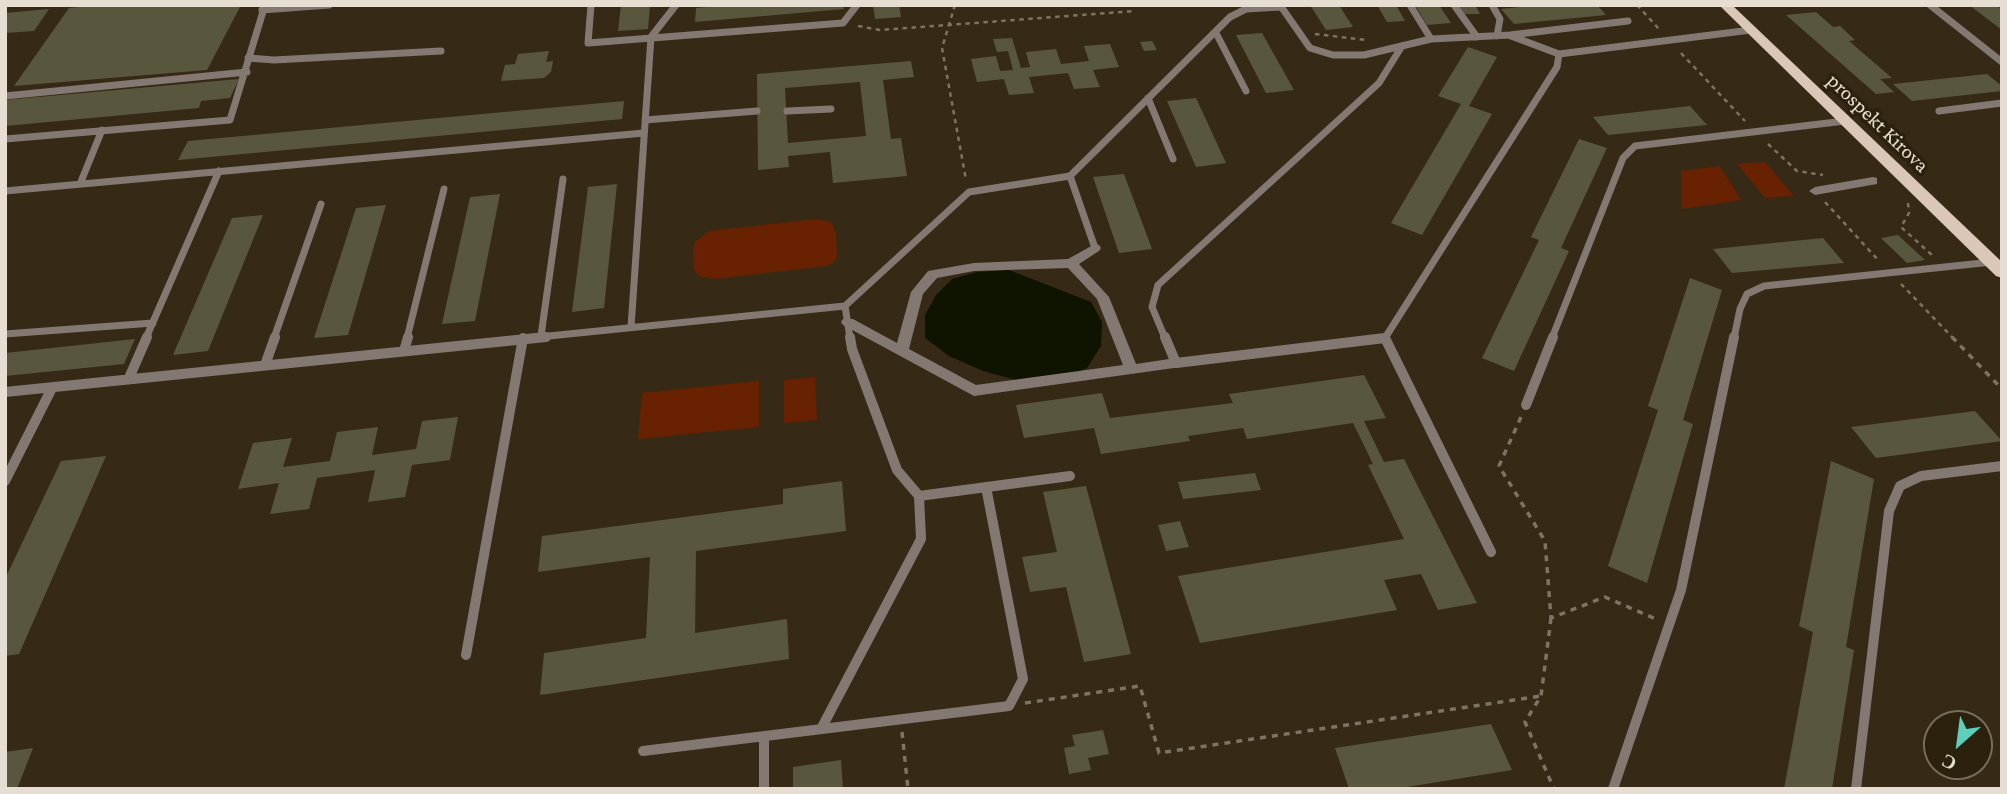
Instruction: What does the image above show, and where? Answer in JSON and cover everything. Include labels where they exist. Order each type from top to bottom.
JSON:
[{"type":"main road","name":"prospekt Kirova","points":[[1725,5],[1997,267]]},
{"type":"street","points":[[1815,191],[1873,181]]},
{"type":"street","points":[[902,351],[917,292],[933,274],[974,267],[1071,263],[1095,248]]},
{"type":"street","points":[[1071,263],[1102,297],[1131,369]]},
{"type":"street","points":[[848,322],[974,391],[1176,363]]},
{"type":"lane","points":[[6,139],[230,120],[247,72],[248,58],[264,8],[329,5]]},
{"type":"lane","points":[[591,5],[588,43],[843,23],[858,5]]},
{"type":"lane","points":[[631,327],[651,37],[676,5]]},
{"type":"lane","points":[[1410,5],[1431,39]]},
{"type":"lane","points":[[1454,5],[1477,37]]},
{"type":"lane","points":[[1492,5],[1500,19],[1497,36]]},
{"type":"lane","points":[[1930,5],[2002,62]]},
{"type":"lane","points":[[5,392],[845,306],[969,192],[1070,176],[1230,17],[1246,9],[1280,6],[1310,48],[1333,55],[1364,55],[1431,39],[1510,36],[1628,21]]},
{"type":"lane","points":[[1510,36],[1559,54],[1751,30]]},
{"type":"lane","points":[[1216,33],[1246,91]]},
{"type":"lane","points":[[1385,338],[1176,363],[1152,307],[1158,285],[1379,83],[1402,46]]},
{"type":"lane","points":[[248,58],[274,60],[441,51]]},
{"type":"lane","points":[[1385,338],[1557,67],[1559,54]]},
{"type":"lane","points":[[5,96],[247,72]]},
{"type":"lane","points":[[1148,98],[1174,159]]},
{"type":"lane","points":[[1940,111],[2002,103]]},
{"type":"lane","points":[[787,111],[831,109]]},
{"type":"lane","points":[[645,120],[757,111]]},
{"type":"lane","points":[[1526,405],[1623,158],[1635,146],[1845,121]]},
{"type":"lane","points":[[80,184],[102,130]]},
{"type":"lane","points":[[5,191],[644,133]]},
{"type":"lane","points":[[128,378],[219,171]]},
{"type":"lane","points":[[1070,176],[1095,248]]},
{"type":"lane","points":[[541,336],[563,179]]},
{"type":"lane","points":[[404,351],[444,189]]},
{"type":"lane","points":[[265,365],[321,204]]},
{"type":"lane","points":[[1613,789],[1681,590],[1740,309],[1747,294],[1764,286],[1945,267],[1997,267]]},
{"type":"lane","points":[[821,729],[921,539],[919,496],[897,470],[852,349],[845,306]]},
{"type":"lane","points":[[5,334],[153,323]]},
{"type":"lane","points":[[466,655],[523,338]]},
{"type":"lane","points":[[1385,338],[1491,552]]},
{"type":"lane","points":[[5,481],[52,388]]},
{"type":"lane","points":[[5,455],[19,454]]},
{"type":"lane","points":[[1856,789],[1889,511],[1900,486],[1921,476],[2002,466]]},
{"type":"lane","points":[[919,496],[1070,476]]},
{"type":"lane","points":[[643,751],[1009,706],[1023,679],[986,487]]},
{"type":"lane","points":[[764,737],[764,789]]},
{"type":"path","points":[[955,5],[942,48],[969,192]]},
{"type":"path","points":[[1637,5],[1797,172],[1835,176]]},
{"type":"path","points":[[843,23],[880,30],[1135,10]]},
{"type":"path","points":[[1302,34],[1334,34],[1402,46]]},
{"type":"path","points":[[1908,203],[1909,213],[1901,227],[1945,267]]},
{"type":"path","points":[[1526,405],[1499,466],[1545,541],[1551,618],[1541,696],[1525,722],[1554,789]]},
{"type":"path","points":[[1551,618],[1605,597],[1669,624]]},
{"type":"path","points":[[1009,706],[1140,686],[1159,753],[1541,696]]},
{"type":"path","points":[[900,719],[908,789]]},
{"type":"shaded area","points":[[1765,162],[1794,196],[1765,198],[1737,164]]},
{"type":"shaded area","points":[[1720,166],[1741,200],[1681,209],[1681,171]]},
{"type":"shaded area","points":[[816,219],[831,222],[836,233],[837,257],[827,266],[714,279],[699,276],[694,270],[693,247],[696,241],[709,231]]},
{"type":"shaded area","points":[[1009,270],[1091,302],[1102,322],[1101,346],[1087,368],[1059,380],[1016,380],[983,371],[949,356],[925,338],[925,315],[936,295],[952,279],[977,272]]},
{"type":"shaded area","points":[[815,377],[817,420],[784,423],[784,380]]},
{"type":"shaded area","points":[[759,381],[759,427],[638,439],[642,393]]},
{"type":"building","points":[[101,5],[241,5],[207,70],[14,86],[69,8]]},
{"type":"building","points":[[621,5],[650,5],[648,29],[618,31]]},
{"type":"building","points":[[732,5],[843,5],[844,9],[695,22],[696,8]]},
{"type":"building","points":[[873,5],[899,5],[901,17],[875,19]]},
{"type":"building","points":[[1310,5],[1339,5],[1353,27],[1326,30]]},
{"type":"building","points":[[1377,5],[1396,5],[1405,21],[1387,22]]},
{"type":"building","points":[[1415,5],[1439,5],[1451,23],[1427,25]]},
{"type":"building","points":[[1458,5],[1475,5],[1480,14],[1464,14]]},
{"type":"building","points":[[1538,5],[1597,5],[1606,15],[1514,24],[1501,9]]},
{"type":"building","points":[[1969,5],[1996,5],[2002,10],[2002,30]]},
{"type":"building","points":[[49,9],[34,31],[5,33],[5,13]]},
{"type":"building","points":[[1816,12],[1833,27],[1840,26],[1855,40],[1849,41],[1892,78],[1880,79],[1894,92],[1876,94],[1786,15]]},
{"type":"building","points":[[1262,33],[1294,90],[1266,93],[1236,35]]},
{"type":"building","points":[[1012,38],[1021,68],[1030,67],[1026,52],[1056,49],[1061,64],[1089,61],[1084,46],[1110,44],[1119,67],[1093,70],[1100,87],[1074,89],[1068,73],[1029,77],[1034,93],[1009,95],[1004,79],[977,82],[971,59],[996,56],[1000,71],[1013,70],[1008,51],[997,52],[993,39]]},
{"type":"building","points":[[1152,41],[1157,50],[1144,51],[1140,42]]},
{"type":"building","points":[[1468,47],[1497,57],[1469,106],[1492,114],[1422,235],[1391,223],[1461,104],[1438,96]]},
{"type":"building","points":[[549,51],[546,62],[553,61],[551,72],[544,78],[501,81],[505,65],[515,64],[518,54]]},
{"type":"building","points":[[911,61],[914,77],[883,80],[891,139],[901,138],[907,176],[833,183],[830,152],[788,156],[789,167],[758,170],[757,74]],"holes":[[[860,82],[866,136],[788,143],[785,88]]]},
{"type":"building","points":[[1987,74],[2002,86],[2002,91],[1912,101],[1893,84]]},
{"type":"building","points":[[239,79],[230,98],[201,101],[199,108],[5,126],[5,100]]},
{"type":"building","points":[[1196,98],[1226,163],[1196,167],[1167,101]]},
{"type":"building","points":[[624,101],[622,119],[178,160],[188,141]]},
{"type":"building","points":[[1690,106],[1707,125],[1608,135],[1593,117]]},
{"type":"building","points":[[1579,139],[1607,148],[1561,248],[1569,251],[1514,371],[1482,358],[1539,240],[1531,237]]},
{"type":"building","points":[[1124,174],[1152,249],[1119,253],[1093,177]]},
{"type":"building","points":[[617,184],[604,308],[572,312],[588,187]]},
{"type":"building","points":[[500,194],[475,321],[442,324],[470,197]]},
{"type":"building","points":[[386,205],[348,335],[314,338],[356,208]]},
{"type":"building","points":[[263,215],[208,351],[173,355],[232,218]]},
{"type":"building","points":[[1898,235],[1925,260],[1907,263],[1881,238]]},
{"type":"building","points":[[1823,238],[1844,263],[1732,273],[1713,249]]},
{"type":"building","points":[[1690,278],[1722,290],[1683,420],[1693,424],[1647,583],[1608,566],[1658,410],[1648,406]]},
{"type":"building","points":[[135,339],[124,364],[5,376],[5,353]]},
{"type":"building","points":[[1364,375],[1386,418],[1364,421],[1384,462],[1404,459],[1477,603],[1438,610],[1421,574],[1384,580],[1397,610],[1200,643],[1178,576],[1404,539],[1368,465],[1373,464],[1353,423],[1247,439],[1243,428],[1188,436],[1190,441],[1101,454],[1094,428],[1024,438],[1016,405],[1102,393],[1110,418],[1233,403],[1229,394]]},
{"type":"building","points":[[1975,411],[2002,441],[1876,458],[1851,427]]},
{"type":"building","points":[[458,417],[450,460],[412,465],[405,497],[368,502],[375,470],[317,478],[309,509],[270,514],[279,483],[238,489],[253,443],[292,438],[283,467],[330,461],[337,432],[378,427],[372,455],[416,449],[422,421]]},
{"type":"building","points":[[106,456],[19,654],[5,656],[5,579],[61,461]]},
{"type":"building","points":[[1831,461],[1874,479],[1846,647],[1854,650],[1832,789],[1784,789],[1813,632],[1799,626]]},
{"type":"building","points":[[1255,473],[1261,490],[1183,499],[1178,482]]},
{"type":"building","points":[[842,481],[846,531],[696,551],[695,633],[787,619],[789,659],[540,695],[544,653],[646,638],[650,557],[538,572],[542,536],[783,504],[783,489]]},
{"type":"building","points":[[1086,486],[1131,654],[1084,662],[1066,587],[1030,592],[1022,557],[1057,552],[1043,492]]},
{"type":"building","points":[[1180,521],[1189,547],[1166,551],[1158,525]]},
{"type":"building","points":[[1491,724],[1512,770],[1395,789],[1349,789],[1335,748]]},
{"type":"building","points":[[1103,730],[1109,754],[1088,758],[1091,770],[1069,774],[1064,748],[1075,746],[1072,735]]},
{"type":"building","points":[[33,748],[17,789],[5,789],[5,752]]},
{"type":"building","points":[[841,760],[843,789],[793,789],[793,767]]}]
